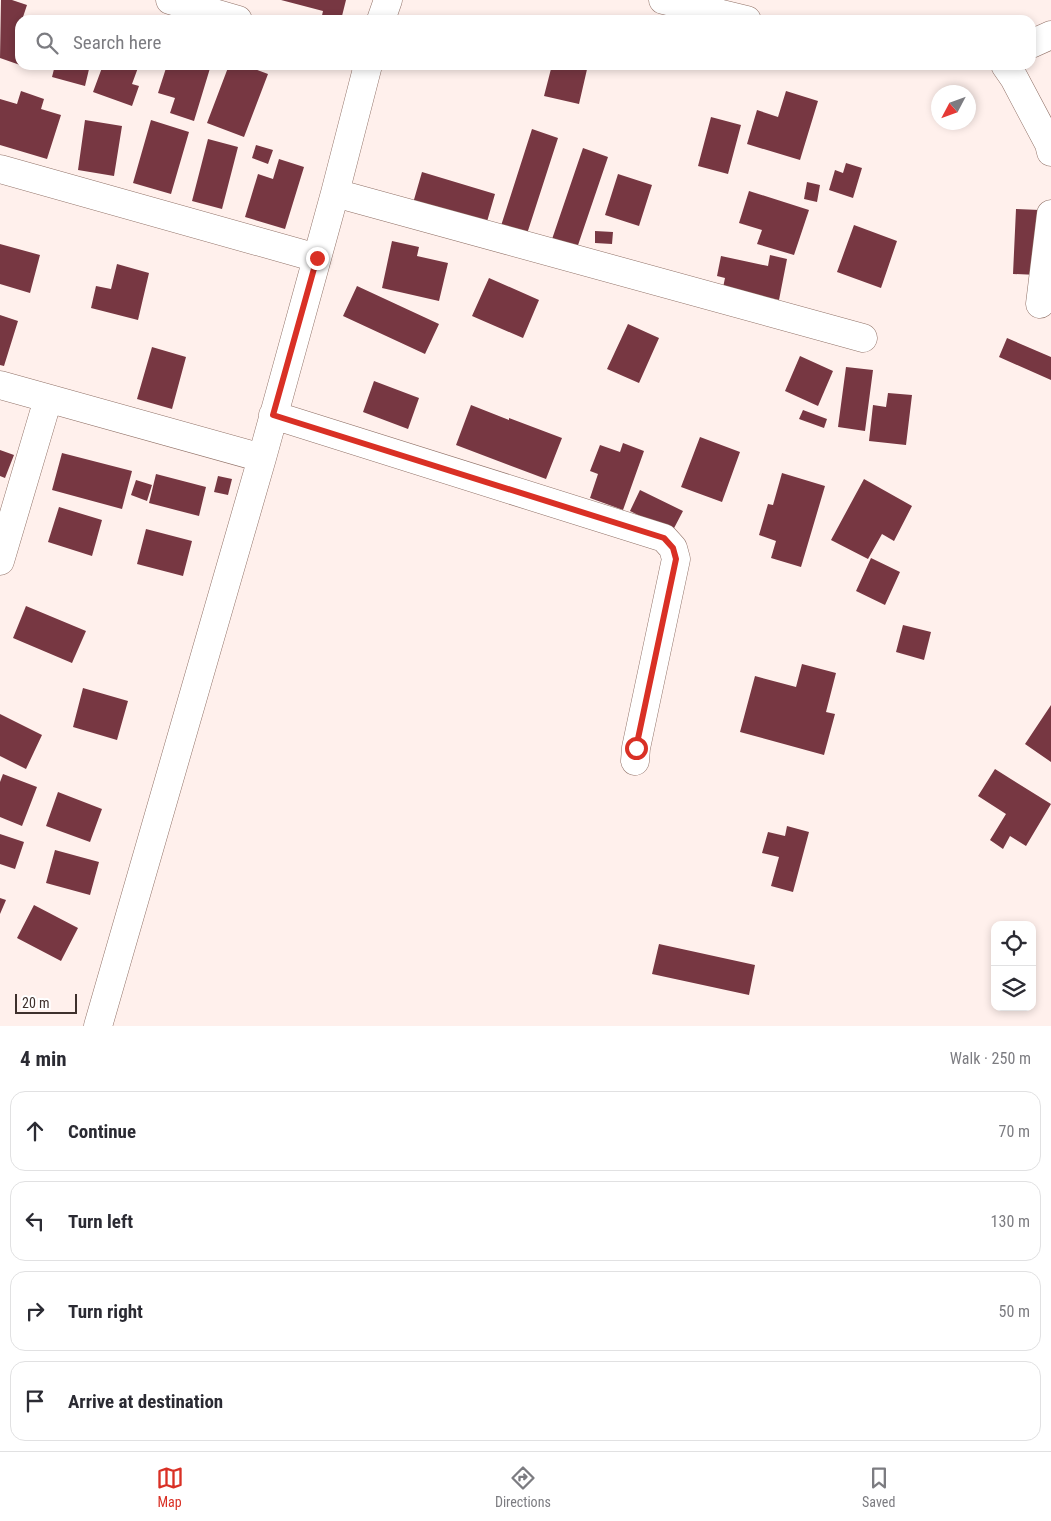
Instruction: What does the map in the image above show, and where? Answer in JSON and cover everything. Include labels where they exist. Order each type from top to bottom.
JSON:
[{"type":"street","points":[[170,0],[221,15]]},
{"type":"street","points":[[383,15],[388,0]]},
{"type":"street","points":[[663,0],[726,15]]},
{"type":"street","points":[[1036,42],[1051,35]]},
{"type":"street","points":[[98,1026],[262,458],[367,70]]},
{"type":"street","points":[[1008,70],[1026,100],[1049,144],[1051,152]]},
{"type":"street","points":[[0,169],[317,258]]},
{"type":"street","points":[[335,193],[863,338]]},
{"type":"street","points":[[1040,304],[1051,214]]},
{"type":"street","points":[[0,385],[262,458]]},
{"type":"street","points":[[0,561],[48,399]]},
{"type":"street","points":[[273,415],[664,538],[673,548],[676,559],[636,748],[635,761]]},
{"type":"building","points":[[1,0],[12,0],[27,5],[24,15],[15,15],[15,63],[0,58]]},
{"type":"building","points":[[281,0],[346,0],[342,15],[322,15],[323,11]]},
{"type":"building","points":[[54,70],[89,70],[85,86],[52,77]]},
{"type":"building","points":[[101,70],[137,70],[132,84],[139,86],[132,106],[93,92]]},
{"type":"building","points":[[165,70],[209,70],[194,121],[170,113],[175,98],[158,93]]},
{"type":"building","points":[[227,70],[257,70],[268,74],[244,137],[207,123]]},
{"type":"building","points":[[551,70],[587,70],[579,104],[544,96]]},
{"type":"building","points":[[21,91],[44,99],[41,109],[61,115],[47,159],[0,145],[0,99],[17,104]]},
{"type":"building","points":[[786,91],[818,101],[800,160],[747,144],[757,110],[778,117]]},
{"type":"building","points":[[711,117],[741,125],[728,174],[698,166]]},
{"type":"building","points":[[85,120],[122,126],[114,176],[78,170]]},
{"type":"building","points":[[151,120],[189,132],[171,194],[133,183]]},
{"type":"building","points":[[532,129],[558,138],[525,240],[499,232]]},
{"type":"building","points":[[208,139],[238,147],[222,209],[192,201]]},
{"type":"building","points":[[256,145],[273,150],[268,164],[252,158]]},
{"type":"building","points":[[583,148],[608,157],[574,257],[549,248]]},
{"type":"building","points":[[279,159],[304,167],[285,229],[245,217],[258,174],[273,179]]},
{"type":"building","points":[[846,163],[862,168],[853,198],[829,190],[835,170],[843,173]]},
{"type":"building","points":[[422,172],[495,194],[484,232],[411,210]]},
{"type":"building","points":[[618,174],[652,185],[639,226],[605,215]]},
{"type":"building","points":[[807,182],[820,185],[817,202],[804,199]]},
{"type":"building","points":[[749,191],[809,210],[794,255],[757,244],[762,230],[739,223]]},
{"type":"building","points":[[1016,209],[1040,210],[1038,275],[1013,274]]},
{"type":"building","points":[[854,225],[897,241],[881,288],[837,272]]},
{"type":"building","points":[[595,231],[613,232],[612,244],[595,243]]},
{"type":"building","points":[[392,241],[419,247],[417,256],[448,263],[439,301],[382,288]]},
{"type":"building","points":[[0,244],[40,255],[30,293],[0,284]]},
{"type":"building","points":[[770,255],[787,259],[779,300],[757,295],[721,297],[725,278],[717,276],[721,256],[768,266]]},
{"type":"building","points":[[117,264],[149,273],[138,320],[91,308],[96,286],[111,289]]},
{"type":"building","points":[[489,278],[539,300],[523,338],[472,316]]},
{"type":"building","points":[[357,286],[439,324],[425,354],[343,316]]},
{"type":"building","points":[[0,315],[18,321],[4,366],[0,365]]},
{"type":"building","points":[[628,324],[659,338],[639,383],[607,369]]},
{"type":"building","points":[[1007,338],[1051,357],[1051,380],[999,357]]},
{"type":"building","points":[[152,347],[186,357],[172,409],[137,399]]},
{"type":"building","points":[[800,356],[833,371],[818,406],[785,391]]},
{"type":"building","points":[[846,367],[873,370],[865,431],[838,427]]},
{"type":"building","points":[[374,381],[419,398],[408,429],[363,412]]},
{"type":"building","points":[[888,393],[912,395],[906,445],[869,441],[873,405],[886,407]]},
{"type":"building","points":[[471,405],[562,438],[546,479],[456,445]]},
{"type":"building","points":[[803,410],[827,419],[824,428],[799,419]]},
{"type":"building","points":[[700,437],[740,452],[722,502],[681,487]]},
{"type":"building","points":[[623,443],[644,451],[623,510],[590,498],[598,474],[590,471],[600,445],[620,452]]},
{"type":"building","points":[[0,450],[14,455],[5,478],[0,476]]},
{"type":"building","points":[[62,453],[132,471],[122,509],[52,490]]},
{"type":"building","points":[[782,473],[825,486],[801,567],[771,558],[776,541],[759,535],[768,504],[773,505]]},
{"type":"building","points":[[156,474],[206,487],[199,516],[149,503]]},
{"type":"building","points":[[218,476],[232,479],[228,495],[214,492]]},
{"type":"building","points":[[864,479],[912,506],[894,541],[882,534],[868,559],[831,540]]},
{"type":"building","points":[[136,480],[152,485],[147,501],[131,495]]},
{"type":"building","points":[[640,490],[683,511],[672,532],[630,511]]},
{"type":"building","points":[[59,507],[102,520],[92,556],[48,542]]},
{"type":"building","points":[[146,529],[192,541],[183,576],[137,564]]},
{"type":"building","points":[[871,558],[900,572],[885,605],[856,591]]},
{"type":"building","points":[[26,606],[86,631],[72,663],[13,638]]},
{"type":"building","points":[[903,625],[931,632],[924,660],[896,652]]},
{"type":"building","points":[[802,664],[836,673],[826,712],[835,714],[824,755],[740,732],[755,676],[796,687]]},
{"type":"building","points":[[83,688],[128,701],[117,740],[73,727]]},
{"type":"building","points":[[1051,705],[1051,762],[1025,744]]},
{"type":"building","points":[[0,714],[42,735],[26,769],[0,756]]},
{"type":"building","points":[[995,769],[1051,804],[1026,846],[1010,836],[1003,849],[990,840],[1006,814],[978,796]]},
{"type":"building","points":[[3,774],[37,787],[22,826],[0,817],[0,782]]},
{"type":"building","points":[[58,792],[102,809],[90,842],[46,826]]},
{"type":"building","points":[[787,826],[809,832],[793,892],[771,886],[779,857],[762,853],[768,832],[785,836]]},
{"type":"building","points":[[0,834],[24,842],[15,869],[0,864]]},
{"type":"building","points":[[55,850],[99,862],[90,895],[46,883]]},
{"type":"building","points":[[0,898],[6,900],[0,914]]},
{"type":"building","points":[[34,905],[78,928],[61,961],[17,938]]},
{"type":"building","points":[[659,944],[755,965],[749,995],[652,974]]},
{"type":"route","points":[[317,258],[273,415],[664,538],[673,548],[676,559],[636,748]]}]
